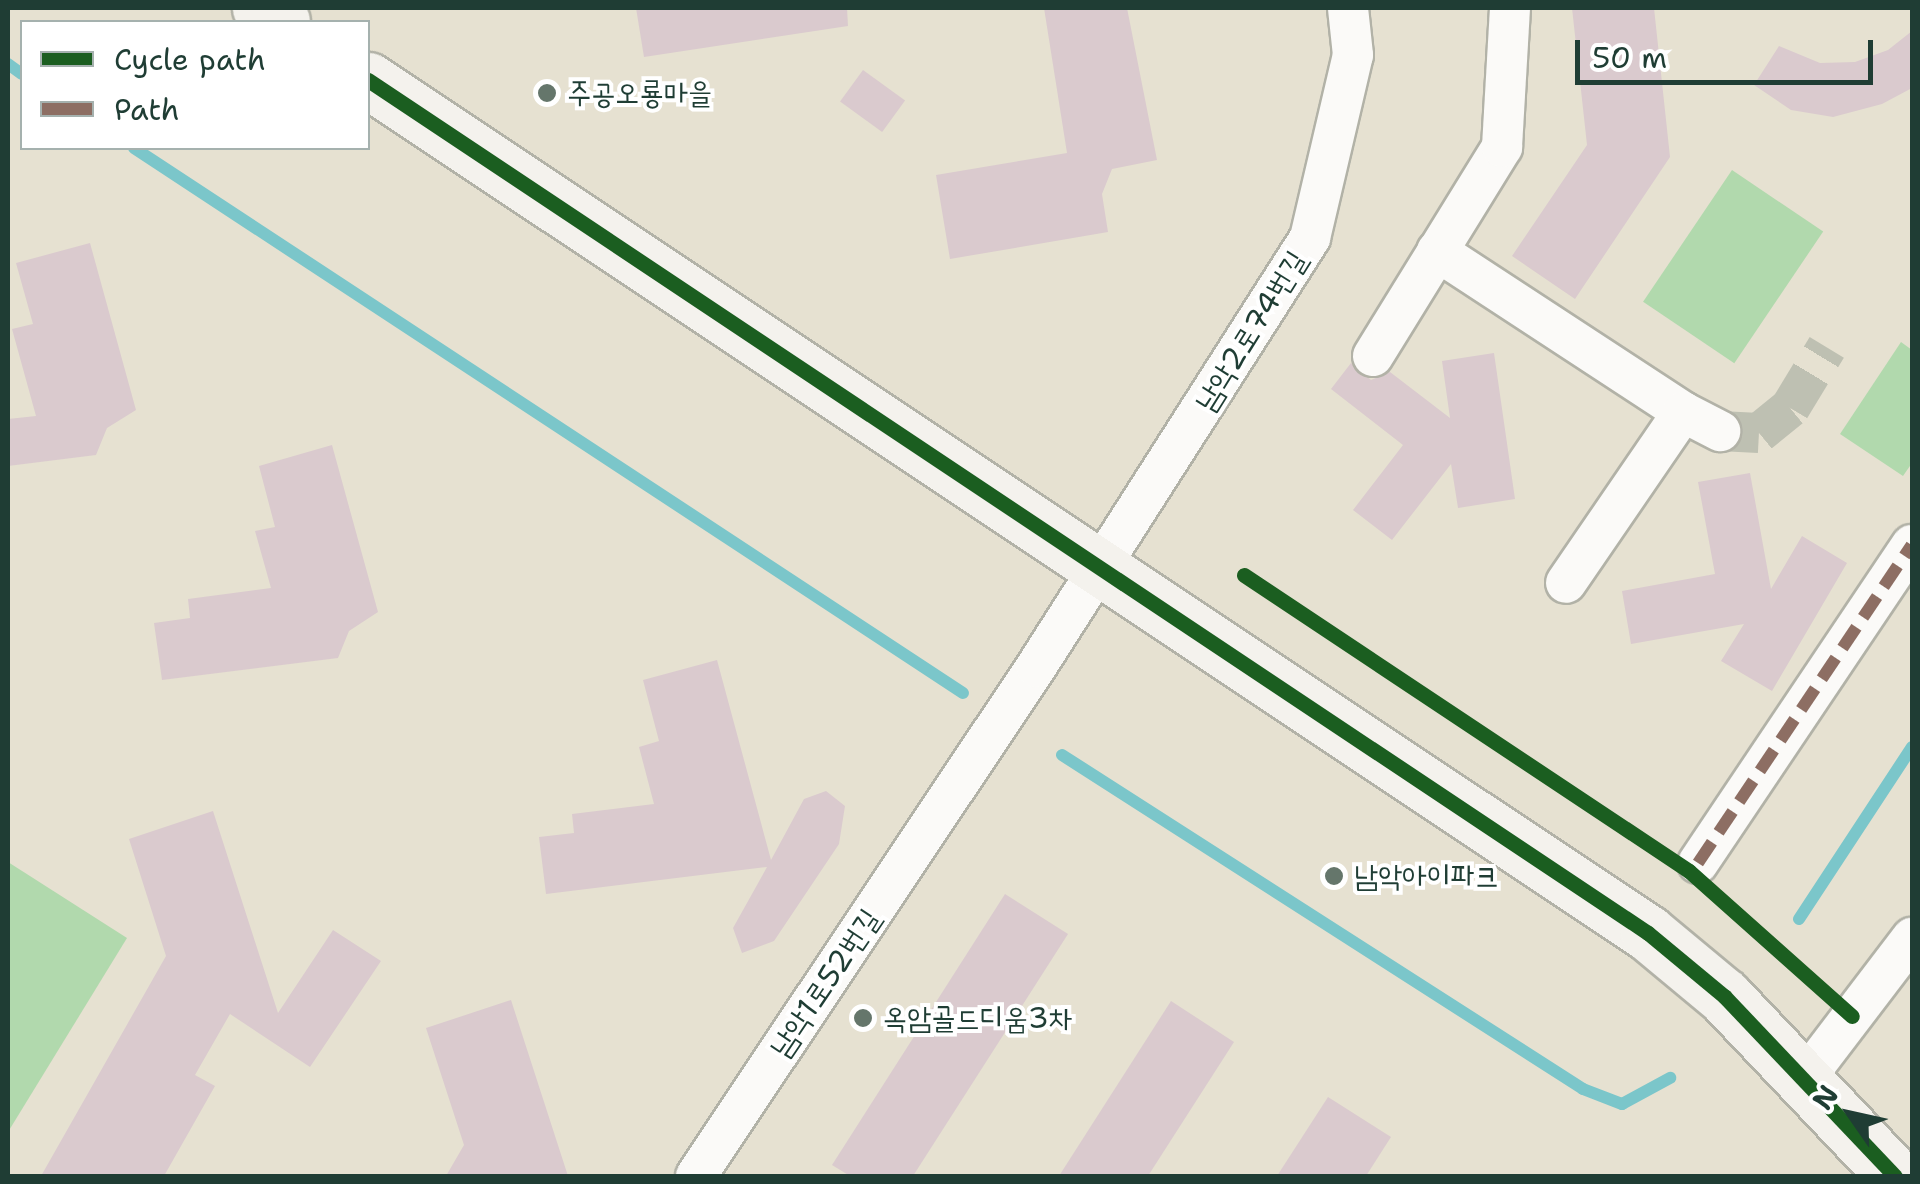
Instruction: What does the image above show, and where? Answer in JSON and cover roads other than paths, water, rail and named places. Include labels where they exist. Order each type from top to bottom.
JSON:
[{"type":"street","name":"남악2로74번길","points":[[1095,570],[1310,238],[1353,54],[1348,8]]},
{"type":"street","points":[[1372,356],[1502,147],[1510,8]]},
{"type":"street","points":[[370,81],[1095,570],[1648,933],[1806,1077],[1895,1176]]},
{"type":"street","points":[[1437,252],[1684,412],[1720,431]]},
{"type":"street","points":[[1566,583],[1684,412]]},
{"type":"street","points":[[1698,863],[1912,545]]},
{"type":"street","name":"남악1로52번길","points":[[696,1176],[956,790],[1095,570]]},
{"type":"street","points":[[1806,1077],[1912,938]]},
{"type":"waterway","points":[[8,64],[20,73]]},
{"type":"waterway","points":[[137,150],[963,693]]},
{"type":"waterway","points":[[1799,919],[1912,747]]},
{"type":"waterway","points":[[1062,755],[1583,1089],[1622,1104],[1670,1078]]},
{"type":"tunnel","points":[[1720,431],[1759,433],[1790,408],[1827,347]]},
{"type":"place","name":"주공오룡마을","points":[[547,93]]},
{"type":"place","name":"남악아이파크","points":[[1334,876]]},
{"type":"place","name":"옥암골드디움3차","points":[[863,1018]]}]
